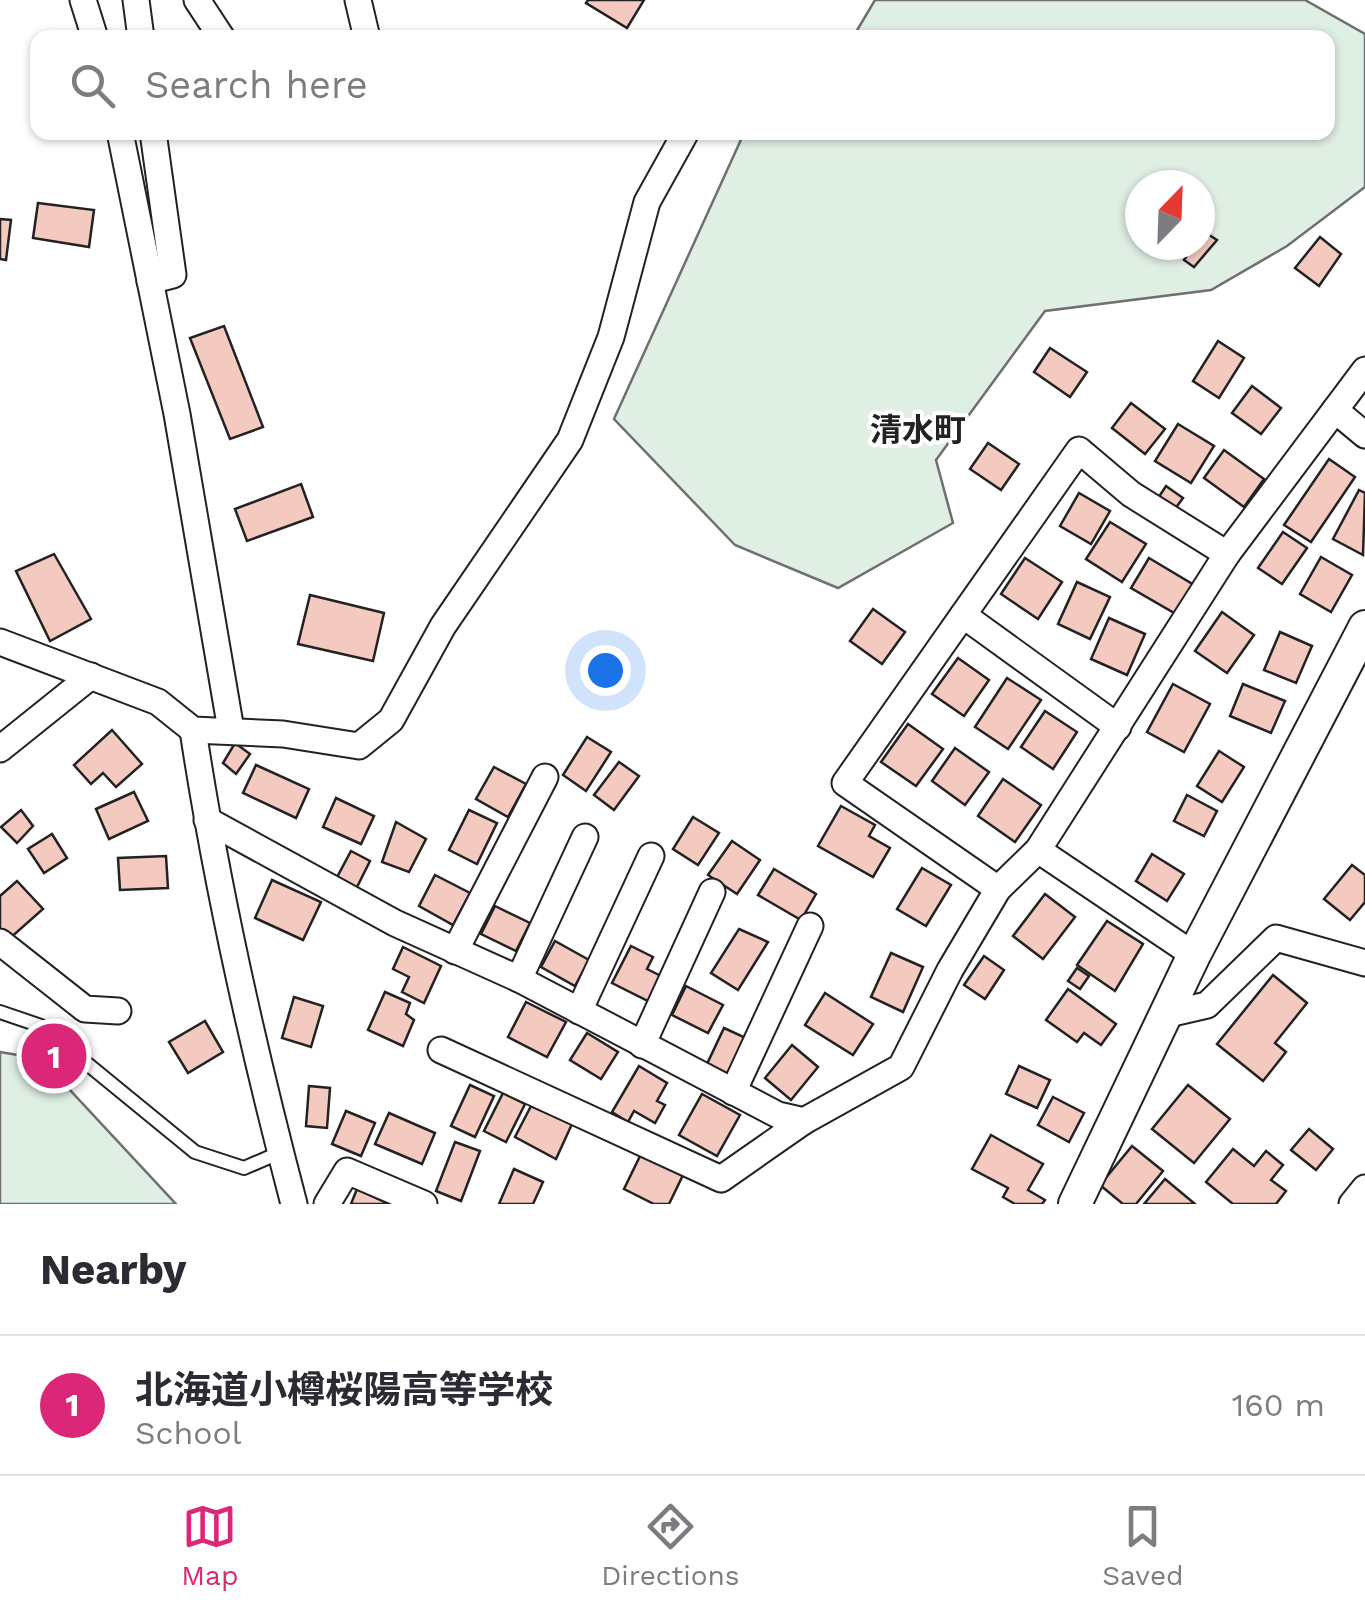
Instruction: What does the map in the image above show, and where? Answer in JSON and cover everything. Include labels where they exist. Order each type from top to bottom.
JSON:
[{"type":"street","points":[[83,0],[93,30]]},
{"type":"street","points":[[136,0],[139,30]]},
{"type":"street","points":[[197,0],[217,30]]},
{"type":"street","points":[[358,0],[365,30]]},
{"type":"street","points":[[122,140],[176,414],[231,730]]},
{"type":"street","points":[[150,281],[173,274],[155,140]]},
{"type":"street","points":[[0,642],[158,702],[193,730],[283,734],[359,746],[391,720],[443,626],[570,440],[611,337],[646,202],[681,140]]},
{"type":"street","points":[[441,1050],[721,1179],[804,1121],[902,1067],[950,970],[998,889],[1038,850],[1227,554],[1365,370]]},
{"type":"street","points":[[1335,410],[1365,435]]},
{"type":"street","points":[[998,889],[845,783],[1079,450],[1131,494],[1227,554]]},
{"type":"street","points":[[963,615],[1118,727]]},
{"type":"street","points":[[1075,1204],[1194,955],[1365,627]]},
{"type":"street","points":[[0,750],[91,676]]},
{"type":"street","points":[[193,730],[207,820],[294,1204]]},
{"type":"street","points":[[455,951],[545,777]]},
{"type":"street","points":[[207,820],[395,923],[519,979],[778,1115],[804,1121]]},
{"type":"street","points":[[519,979],[585,837]]},
{"type":"street","points":[[1038,850],[1194,955]]},
{"type":"street","points":[[579,1012],[651,856]]},
{"type":"street","points":[[642,1045],[712,892]]},
{"type":"street","points":[[733,1092],[810,926]]},
{"type":"street","points":[[1168,1014],[1207,1005],[1276,938],[1365,964]]},
{"type":"street","points":[[0,942],[85,1009],[118,1010]]},
{"type":"street","points":[[327,1204],[347,1171],[424,1204]]},
{"type":"street","points":[[1352,1204],[1365,1188]]},
{"type":"lane","points":[[0,1012],[41,1026],[195,1152],[244,1168],[280,1152]]},
{"type":"green space","points":[[875,0],[1305,0],[1365,34],[1365,187],[1287,246],[1211,290],[1045,311],[936,460],[953,523],[838,588],[735,545],[614,419],[741,140],[1335,140],[1335,30],[857,30]]},
{"type":"green space","points":[[0,1052],[41,1059],[176,1204],[0,1204]]},
{"type":"building","points":[[644,0],[627,28],[586,3]]},
{"type":"building","points":[[38,203],[94,210],[89,247],[33,238]]},
{"type":"building","points":[[0,219],[11,220],[6,260],[0,259]]},
{"type":"building","points":[[1320,237],[1341,254],[1319,286],[1295,268]]},
{"type":"building","points":[[224,326],[263,427],[230,439],[190,338]]},
{"type":"building","points":[[1218,341],[1244,358],[1219,398],[1193,381]]},
{"type":"building","points":[[1050,348],[1087,372],[1070,397],[1034,372]]},
{"type":"building","points":[[1252,386],[1281,408],[1261,434],[1232,413]]},
{"type":"building","points":[[1131,403],[1165,429],[1145,454],[1112,428]]},
{"type":"building","points":[[1178,424],[1214,446],[1191,483],[1155,461]]},
{"type":"building","points":[[988,443],[1019,464],[1001,490],[970,469]]},
{"type":"building","points":[[1224,450],[1264,479],[1244,507],[1204,478]]},
{"type":"building","points":[[1329,459],[1355,477],[1311,542],[1284,525]]},
{"type":"building","points":[[301,484],[313,517],[247,541],[235,509]]},
{"type":"building","points":[[1166,486],[1183,498],[1169,517],[1153,506]]},
{"type":"building","points":[[1359,490],[1365,493],[1363,555],[1333,539]]},
{"type":"building","points":[[1079,493],[1110,511],[1091,544],[1060,526]]},
{"type":"building","points":[[1110,522],[1146,544],[1122,582],[1086,559]]},
{"type":"building","points":[[1283,532],[1307,548],[1282,584],[1258,568]]},
{"type":"building","points":[[54,554],[91,619],[50,641],[16,571]]},
{"type":"building","points":[[1321,557],[1352,575],[1331,612],[1300,594]]},
{"type":"building","points":[[1025,558],[1062,582],[1038,619],[1001,594]]},
{"type":"building","points":[[1149,558],[1194,585],[1176,614],[1131,588]]},
{"type":"building","points":[[1077,582],[1110,597],[1090,639],[1058,624]]},
{"type":"building","points":[[310,595],[384,613],[373,661],[298,644]]},
{"type":"building","points":[[873,609],[905,632],[882,664],[850,641]]},
{"type":"building","points":[[1222,612],[1254,635],[1227,673],[1195,651]]},
{"type":"building","points":[[1109,618],[1145,634],[1127,675],[1091,659]]},
{"type":"building","points":[[1280,632],[1312,646],[1296,683],[1264,670]]},
{"type":"building","points":[[958,658],[989,680],[964,716],[932,694]]},
{"type":"building","points":[[1007,678],[1041,700],[1008,749],[975,727]]},
{"type":"building","points":[[1173,684],[1210,704],[1184,752],[1147,732]]},
{"type":"building","points":[[1243,684],[1285,701],[1271,733],[1230,716]]},
{"type":"building","points":[[1045,711],[1077,732],[1053,769],[1021,747]]},
{"type":"building","points":[[908,724],[943,749],[916,786],[881,762]]},
{"type":"building","points":[[112,730],[142,764],[116,787],[103,773],[91,784],[74,765]]},
{"type":"building","points":[[587,737],[611,752],[586,791],[563,775]]},
{"type":"building","points":[[235,743],[250,754],[236,774],[223,763]]},
{"type":"building","points":[[955,748],[989,772],[965,805],[932,781]]},
{"type":"building","points":[[1219,751],[1244,767],[1222,802],[1197,786]]},
{"type":"building","points":[[619,762],[639,776],[614,810],[594,795]]},
{"type":"building","points":[[256,765],[309,789],[296,818],[243,793]]},
{"type":"building","points":[[494,767],[526,784],[508,817],[476,799]]},
{"type":"building","points":[[1003,779],[1041,805],[1015,842],[978,816]]},
{"type":"building","points":[[134,792],[148,821],[109,839],[96,809]]},
{"type":"building","points":[[1187,795],[1217,811],[1204,836],[1174,821]]},
{"type":"building","points":[[336,798],[374,816],[361,844],[323,827]]},
{"type":"building","points":[[841,806],[875,825],[869,836],[890,848],[873,877],[818,846]]},
{"type":"building","points":[[21,810],[33,826],[17,843],[1,827]]},
{"type":"building","points":[[469,810],[497,823],[477,864],[449,850]]},
{"type":"building","points":[[693,817],[719,833],[698,865],[673,849]]},
{"type":"building","points":[[396,822],[426,839],[409,872],[382,862]]},
{"type":"building","points":[[52,834],[67,858],[44,873],[28,849]]},
{"type":"building","points":[[732,841],[760,860],[737,894],[708,875]]},
{"type":"building","points":[[351,851],[370,861],[355,891],[335,881]]},
{"type":"building","points":[[1152,854],[1184,874],[1167,901],[1136,881]]},
{"type":"building","points":[[166,856],[168,888],[120,890],[118,858]]},
{"type":"building","points":[[1352,865],[1365,875],[1365,902],[1350,920],[1324,899]]},
{"type":"building","points":[[922,868],[951,885],[926,926],[897,909]]},
{"type":"building","points":[[774,869],[816,894],[801,920],[758,895]]},
{"type":"building","points":[[435,875],[470,893],[453,925],[419,906]]},
{"type":"building","points":[[272,880],[321,902],[303,940],[255,918]]},
{"type":"building","points":[[17,881],[43,909],[8,940],[0,930],[0,896]]},
{"type":"building","points":[[1045,894],[1075,917],[1043,959],[1013,936]]},
{"type":"building","points":[[495,906],[530,923],[516,951],[481,934]]},
{"type":"building","points":[[1107,921],[1143,944],[1115,991],[1077,965]]},
{"type":"building","points":[[739,929],[768,942],[738,990],[711,973]]},
{"type":"building","points":[[555,941],[589,960],[575,986],[541,967]]},
{"type":"building","points":[[631,946],[653,957],[647,969],[661,976],[648,1001],[612,983]]},
{"type":"building","points":[[403,947],[441,966],[424,1003],[402,992],[409,977],[393,969]]},
{"type":"building","points":[[891,953],[923,967],[903,1012],[871,997]]},
{"type":"building","points":[[984,956],[1004,970],[985,999],[964,985]]},
{"type":"building","points":[[1077,968],[1089,976],[1080,989],[1068,981]]},
{"type":"building","points":[[1273,975],[1307,1003],[1275,1043],[1286,1052],[1263,1081],[1217,1044]]},
{"type":"building","points":[[686,986],[723,1005],[708,1033],[672,1015]]},
{"type":"building","points":[[1068,989],[1116,1024],[1101,1045],[1084,1033],[1077,1042],[1046,1020]]},
{"type":"building","points":[[385,992],[410,1003],[406,1014],[414,1020],[403,1046],[368,1030]]},
{"type":"building","points":[[825,993],[873,1024],[853,1055],[805,1025]]},
{"type":"building","points":[[294,997],[323,1006],[311,1047],[282,1038]]},
{"type":"building","points":[[526,1002],[566,1022],[547,1057],[508,1037]]},
{"type":"building","points":[[205,1021],[223,1052],[188,1073],[169,1042]]},
{"type":"building","points":[[724,1028],[746,1038],[729,1074],[707,1064]]},
{"type":"building","points":[[587,1033],[618,1052],[601,1079],[570,1060]]},
{"type":"building","points":[[792,1045],[818,1067],[791,1100],[765,1078]]},
{"type":"building","points":[[639,1066],[667,1083],[657,1101],[665,1105],[655,1123],[634,1111],[628,1122],[612,1112]]},
{"type":"building","points":[[1019,1066],[1050,1080],[1037,1108],[1006,1094]]},
{"type":"building","points":[[470,1085],[494,1096],[475,1137],[451,1126]]},
{"type":"building","points":[[1188,1085],[1230,1119],[1194,1163],[1152,1129]]},
{"type":"building","points":[[309,1086],[330,1088],[327,1128],[306,1126]]},
{"type":"building","points":[[503,1093],[525,1104],[506,1142],[484,1131]]},
{"type":"building","points":[[702,1094],[740,1115],[717,1156],[679,1135]]},
{"type":"building","points":[[1053,1097],[1084,1113],[1069,1142],[1038,1125]]},
{"type":"building","points":[[531,1106],[572,1124],[556,1159],[515,1137]]},
{"type":"building","points":[[346,1111],[375,1123],[361,1156],[332,1144]]},
{"type":"building","points":[[389,1113],[435,1133],[422,1164],[375,1144]]},
{"type":"building","points":[[1309,1129],[1333,1149],[1316,1170],[1291,1150]]},
{"type":"building","points":[[991,1135],[1043,1164],[1028,1190],[1045,1200],[1042,1204],[1015,1204],[1003,1197],[1008,1188],[972,1169]]},
{"type":"building","points":[[455,1142],[480,1151],[461,1201],[436,1191]]},
{"type":"building","points":[[1132,1146],[1163,1171],[1136,1204],[1123,1204],[1100,1185]]},
{"type":"building","points":[[1233,1149],[1254,1166],[1266,1151],[1283,1165],[1271,1180],[1286,1191],[1276,1204],[1233,1204],[1206,1182]]},
{"type":"building","points":[[642,1152],[684,1173],[669,1204],[654,1204],[624,1189]]},
{"type":"building","points":[[514,1169],[543,1182],[533,1204],[499,1204]]},
{"type":"building","points":[[1165,1179],[1195,1204],[1144,1204]]},
{"type":"building","points":[[357,1189],[389,1204],[351,1204]]},
{"type":"place","name":"北海道小樽桜陽高等学校","points":[[54,1056]]},
{"type":"district","name":"清水町","points":[[918,430]]}]
